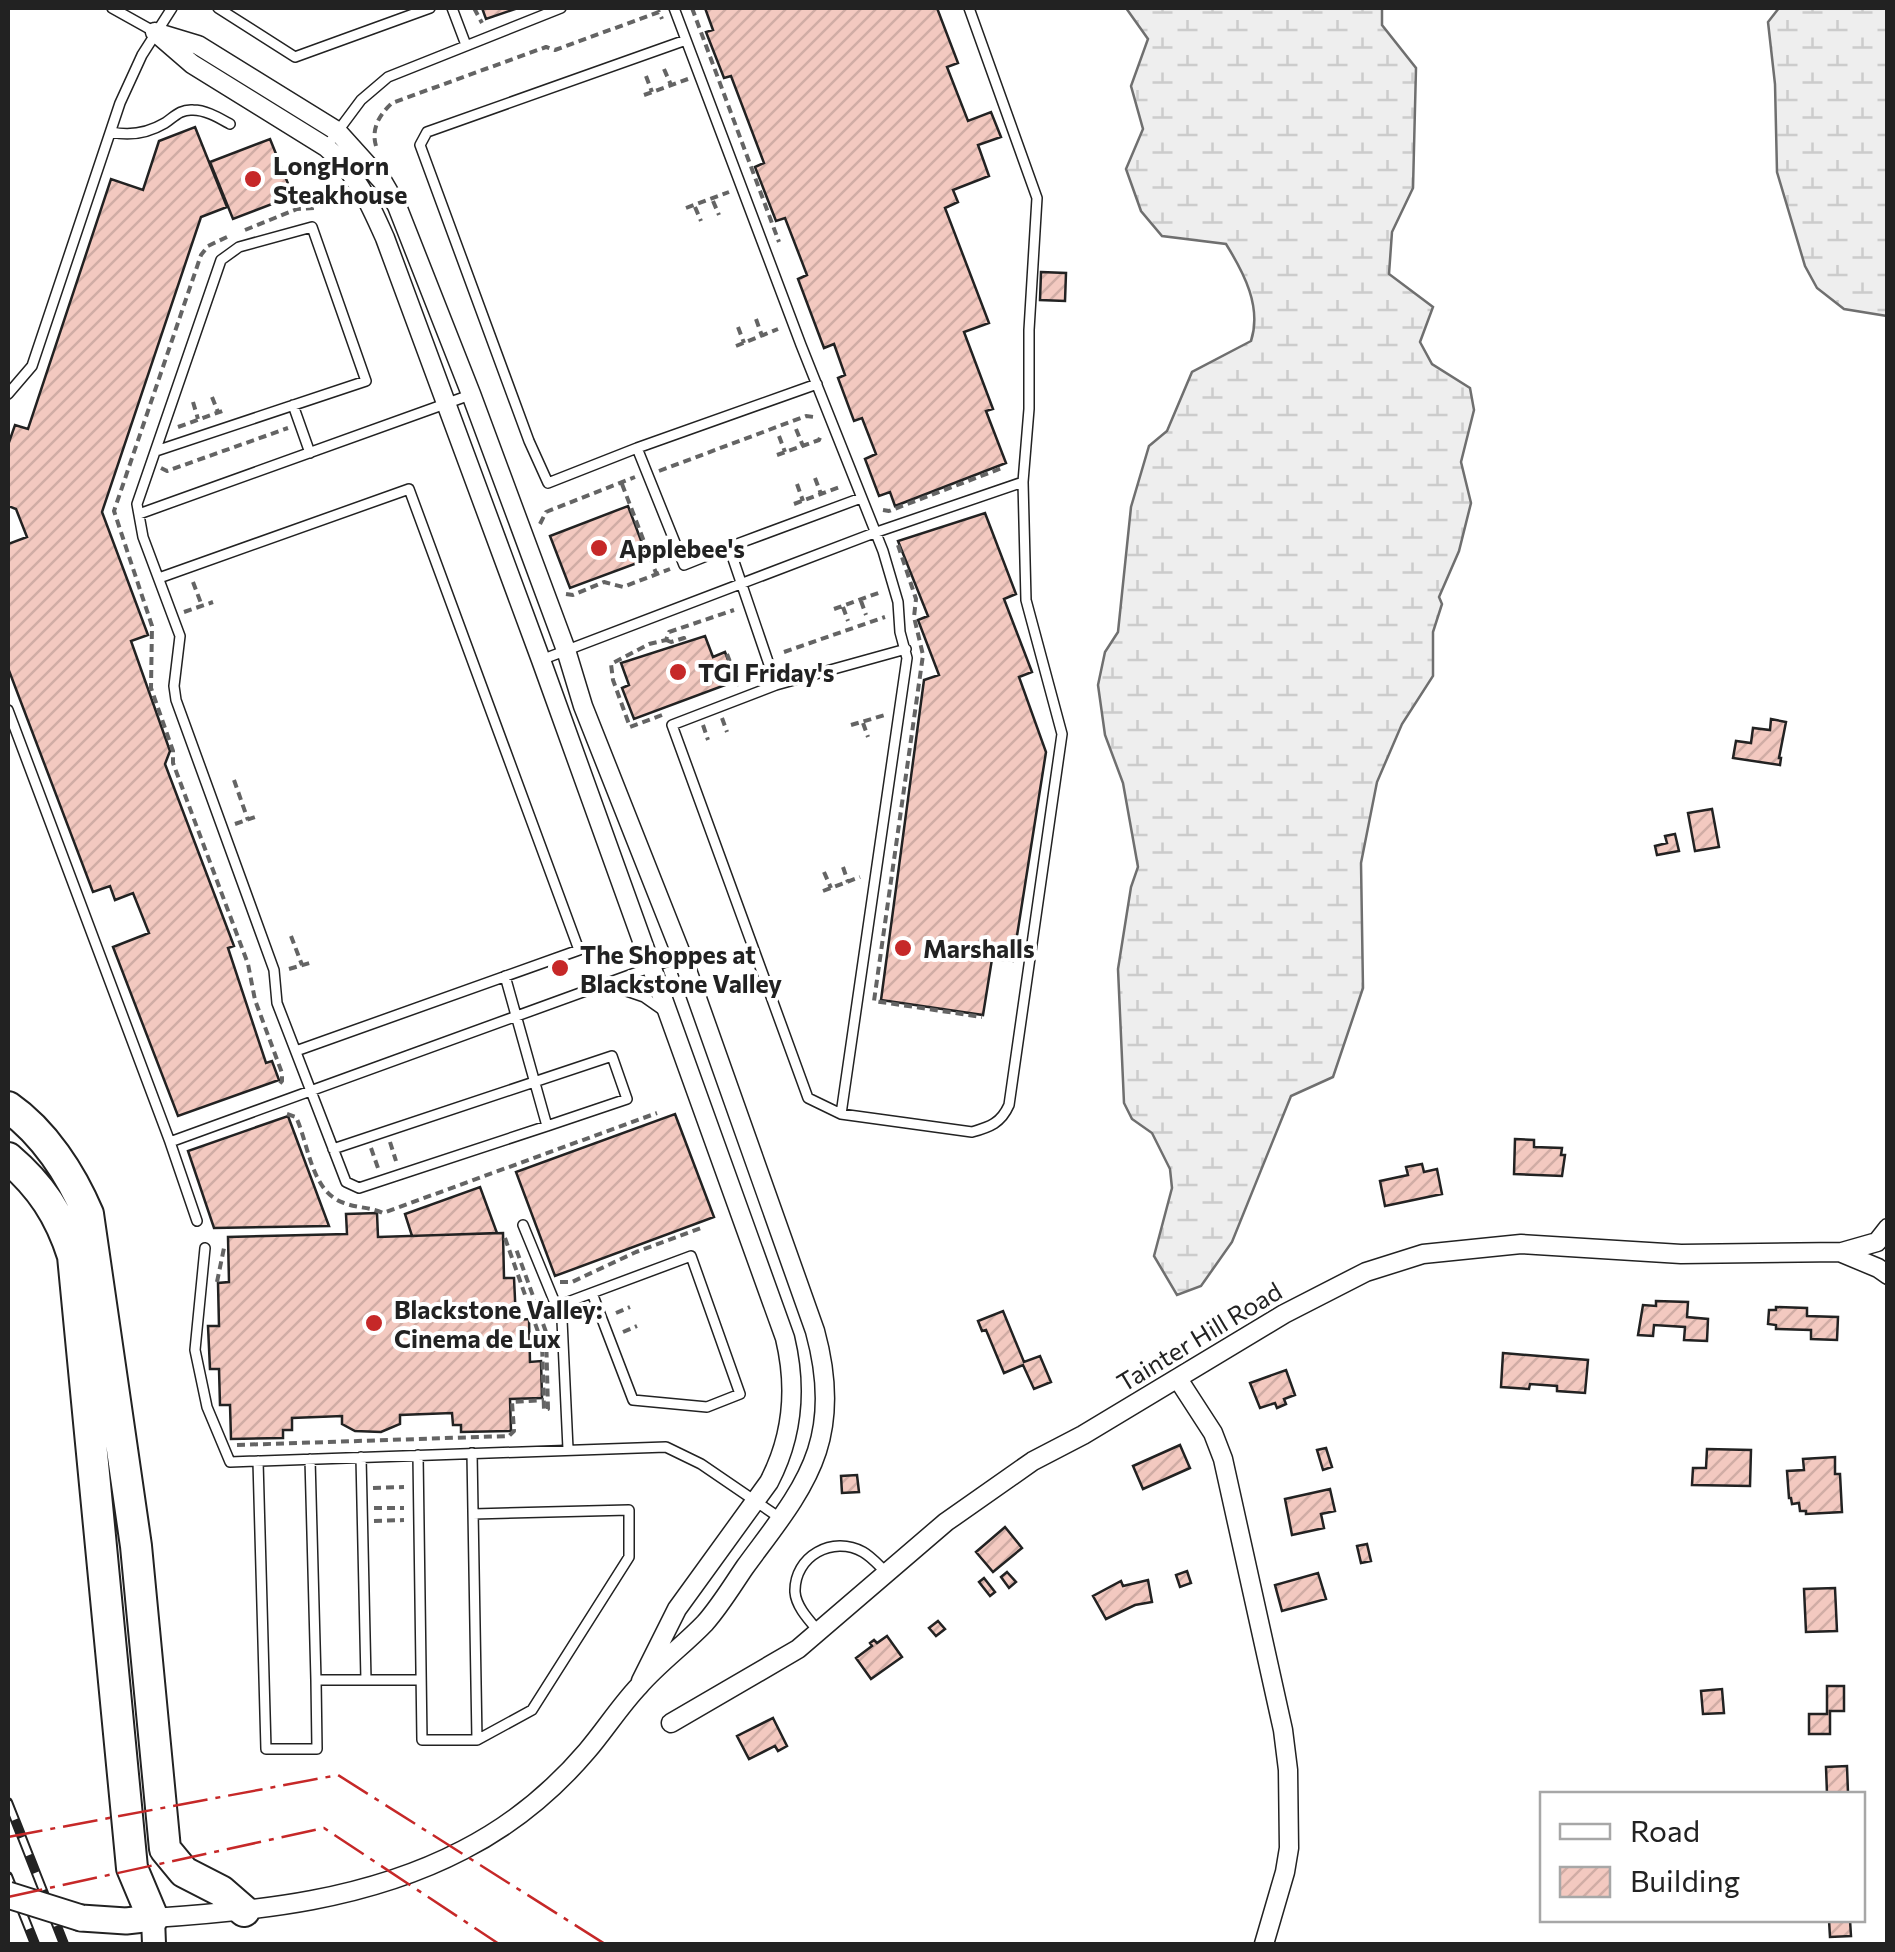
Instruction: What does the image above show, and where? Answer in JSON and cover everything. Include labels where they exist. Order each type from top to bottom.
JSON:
[{"type":"highway","points":[[8,1107],[48,1146],[74,1182],[88,1214],[136,1546],[166,1849],[153,1931]]},
{"type":"highway","points":[[8,1158],[48,1199],[73,1256],[132,1868],[153,1931]]},
{"type":"highway","points":[[166,1849],[184,1872],[221,1891],[244,1911]]},
{"type":"main road","points":[[8,1895],[81,1918],[126,1921],[153,1931]]},
{"type":"street","points":[[153,1931],[359,1891],[464,1850],[533,1805],[561,1780],[638,1686],[707,1620],[780,1518],[817,1451],[826,1392],[823,1361],[682,956],[583,706],[471,394],[397,206],[374,171],[337,131],[198,45],[156,32]]},
{"type":"street","points":[[156,32],[192,64],[326,148],[350,172],[374,212],[541,660],[785,1338],[793,1392],[785,1444],[769,1482],[677,1609],[638,1686]]},
{"type":"street","name":"Tainter Hill Road","points":[[670,1723],[768,1669],[820,1632],[946,1522],[1033,1461],[1326,1291],[1384,1264],[1423,1254],[1521,1244],[1681,1254],[1842,1252],[1877,1242],[1888,1228]]},
{"type":"street","name":"Tainter Hill Road","points":[[1842,1252],[1888,1275]]},
{"type":"street","points":[[1178,1378],[1213,1433],[1224,1460],[1283,1730],[1290,1808],[1288,1848],[1264,1944]]},
{"type":"lane","points":[[112,8],[156,32]]},
{"type":"lane","points":[[8,394],[32,366],[131,77],[172,8]]},
{"type":"lane","points":[[218,8],[295,57],[430,8]]},
{"type":"lane","points":[[452,8],[466,45]]},
{"type":"lane","points":[[326,148],[361,100],[388,78],[561,8]]},
{"type":"lane","points":[[674,8],[891,574],[906,649],[841,1114]]},
{"type":"lane","points":[[906,649],[776,686],[672,725],[808,1098],[841,1114],[972,1132],[991,1126],[1004,1116],[1009,1105],[1062,734],[1026,600],[1023,482],[1037,198],[969,8]]},
{"type":"lane","points":[[686,40],[427,132],[420,145],[548,483],[817,384]]},
{"type":"lane","points":[[111,132],[126,135],[146,130],[192,110],[230,124]]},
{"type":"lane","points":[[156,451],[366,380],[312,227],[238,247],[220,260],[137,504],[143,537],[180,636],[176,700],[274,970],[277,1002],[310,1091],[333,1150],[346,1182],[360,1188],[627,1099],[612,1056],[333,1150]]},
{"type":"lane","points":[[139,514],[471,394]]},
{"type":"lane","points":[[293,405],[310,453]]},
{"type":"lane","points":[[637,448],[684,565],[862,498]]},
{"type":"lane","points":[[541,660],[874,532],[1023,482]]},
{"type":"lane","points":[[159,578],[410,489],[579,950],[296,1051]]},
{"type":"lane","points":[[729,547],[776,686]]},
{"type":"lane","points":[[8,710],[197,1221]]},
{"type":"lane","points":[[170,1142],[682,956]]},
{"type":"lane","points":[[505,976],[547,1126]]},
{"type":"lane","points":[[608,985],[644,997],[667,1014]]},
{"type":"lane","points":[[523,1225],[565,1336],[568,1449]]},
{"type":"lane","points":[[205,1248],[195,1350],[215,1430],[230,1462],[666,1447],[701,1464],[780,1518]]},
{"type":"lane","points":[[556,1306],[691,1256],[740,1394],[707,1407],[633,1400],[592,1293]]},
{"type":"lane","points":[[472,1453],[478,1740]]},
{"type":"lane","points":[[418,1455],[422,1740],[478,1740],[532,1710],[629,1556],[628,1510],[473,1514]]},
{"type":"lane","points":[[361,1457],[366,1680]]},
{"type":"lane","points":[[258,1461],[266,1748],[317,1749],[310,1458]]},
{"type":"lane","points":[[820,1632],[795,1596],[797,1578],[807,1558],[825,1547],[844,1546],[863,1552],[887,1574]]},
{"type":"lane","points":[[316,1680],[421,1680]]},
{"type":"path","points":[[474,8],[482,23]]},
{"type":"path","points":[[692,8],[784,257]]},
{"type":"path","points":[[373,154],[377,151],[376,125],[392,103],[546,47],[555,50],[658,12],[663,22]]},
{"type":"path","points":[[498,64],[500,73]]},
{"type":"path","points":[[664,69],[671,85]]},
{"type":"path","points":[[646,76],[652,92]]},
{"type":"path","points":[[644,95],[688,79]]},
{"type":"path","points":[[268,1092],[280,1086],[282,1074],[248,964],[174,763],[151,688],[152,626],[114,511],[201,255],[208,246],[233,234],[297,209],[316,208],[343,184]]},
{"type":"path","points":[[686,208],[729,192]]},
{"type":"path","points":[[712,199],[719,215]]},
{"type":"path","points":[[694,206],[701,221]]},
{"type":"path","points":[[756,319],[762,336]]},
{"type":"path","points":[[738,327],[744,342]]},
{"type":"path","points":[[736,346],[778,329]]},
{"type":"path","points":[[212,397],[218,412]]},
{"type":"path","points":[[193,402],[198,419]]},
{"type":"path","points":[[174,425],[225,410]]},
{"type":"path","points":[[659,471],[806,416]]},
{"type":"path","points":[[160,468],[168,471],[288,428]]},
{"type":"path","points":[[796,429],[803,446]]},
{"type":"path","points":[[778,436],[785,452]]},
{"type":"path","points":[[777,455],[819,440]]},
{"type":"path","points":[[538,534],[546,512],[636,479],[630,463]]},
{"type":"path","points":[[876,507],[890,511],[1002,468]]},
{"type":"path","points":[[815,478],[821,494]]},
{"type":"path","points":[[622,484],[656,575]]},
{"type":"path","points":[[796,484],[803,501]]},
{"type":"path","points":[[794,504],[840,487]]},
{"type":"path","points":[[898,546],[916,599],[914,617],[923,655],[874,1001],[982,1017]]},
{"type":"path","points":[[562,587],[572,595],[604,582],[624,587],[674,567]]},
{"type":"path","points":[[188,568],[202,606]]},
{"type":"path","points":[[834,608],[882,592],[889,602]]},
{"type":"path","points":[[860,600],[866,615]]},
{"type":"path","points":[[180,614],[213,602]]},
{"type":"path","points":[[666,640],[669,632],[750,605]]},
{"type":"path","points":[[842,606],[848,621]]},
{"type":"path","points":[[784,652],[886,617],[888,612]]},
{"type":"path","points":[[670,712],[630,726],[611,667],[614,660],[666,640],[685,641]]},
{"type":"path","points":[[727,654],[738,683],[735,688]]},
{"type":"path","points":[[851,725],[885,713],[886,720]]},
{"type":"path","points":[[862,721],[868,737]]},
{"type":"path","points":[[234,780],[248,820]]},
{"type":"path","points":[[230,826],[258,816]]},
{"type":"path","points":[[843,866],[848,882]]},
{"type":"path","points":[[824,872],[830,888]]},
{"type":"path","points":[[822,891],[864,876]]},
{"type":"path","points":[[291,936],[302,965]]},
{"type":"path","points":[[284,971],[312,962]]},
{"type":"path","points":[[386,1132],[398,1166]]},
{"type":"path","points":[[367,1138],[380,1172]]},
{"type":"path","points":[[556,1280],[572,1282],[701,1228]]},
{"type":"path","points":[[508,1238],[546,1332],[548,1409],[544,1410],[544,1400],[542,1343],[508,1238]]},
{"type":"path","points":[[214,1297],[224,1248]]},
{"type":"path","points":[[616,1314],[630,1307]]},
{"type":"path","points":[[622,1332],[637,1326]]},
{"type":"path","points":[[227,1442],[232,1445],[509,1436],[514,1431],[512,1402],[544,1400]]},
{"type":"path","points":[[373,1488],[418,1487]]},
{"type":"path","points":[[374,1508],[418,1508]]},
{"type":"path","points":[[374,1521],[419,1520]]},
{"type":"green space","points":[[1126,8],[1382,8],[1382,25],[1416,68],[1413,188],[1392,232],[1389,274],[1433,307],[1420,342],[1432,364],[1470,388],[1474,410],[1461,462],[1471,503],[1459,551],[1439,597],[1442,604],[1433,632],[1433,676],[1402,724],[1377,782],[1361,863],[1363,988],[1333,1077],[1291,1096],[1232,1242],[1201,1286],[1177,1295],[1154,1256],[1172,1188],[1170,1169],[1152,1133],[1132,1119],[1124,1103],[1118,969],[1131,887],[1138,867],[1123,783],[1105,735],[1098,685],[1105,652],[1118,632],[1131,507],[1149,446],[1167,431],[1192,372],[1251,341],[1254,316],[1245,278],[1226,244],[1162,236],[1141,211],[1126,169],[1143,129],[1131,86],[1148,39]]},
{"type":"green space","points":[[1779,8],[1887,8],[1887,316],[1844,309],[1817,288],[1805,266],[1777,172],[1775,84],[1768,22]]},
{"type":"building","points":[[482,8],[518,8],[486,19]]},
{"type":"building","points":[[705,8],[937,8],[958,63],[947,67],[968,121],[991,112],[1001,137],[978,145],[989,176],[953,190],[958,202],[945,208],[989,323],[964,332],[993,409],[986,411],[1006,463],[895,506],[890,492],[879,496],[865,459],[876,454],[862,418],[854,421],[838,378],[845,375],[834,344],[824,348],[798,279],[807,275],[785,218],[776,221],[755,167],[764,163],[731,76],[724,78],[706,32],[713,30]]},
{"type":"building","points":[[195,127],[227,207],[201,217],[102,512],[148,635],[131,641],[170,751],[165,764],[234,946],[228,948],[266,1063],[272,1061],[279,1080],[178,1116],[113,947],[149,933],[133,893],[115,900],[110,886],[93,892],[8,668],[8,544],[27,537],[16,509],[8,506],[8,445],[15,425],[28,429],[111,179],[143,190],[159,141]]},
{"type":"building","points":[[270,139],[293,196],[233,219],[210,162]]},
{"type":"building","points":[[1041,272],[1066,273],[1065,301],[1040,300]]},
{"type":"building","name":"Applebee's","points":[[628,506],[648,559],[570,588],[550,536]]},
{"type":"building","points":[[985,513],[1016,594],[1004,599],[1032,672],[1019,677],[1046,752],[1013,961],[992,959],[983,1015],[881,1000],[924,680],[939,675],[918,620],[928,616],[898,541]]},
{"type":"building","name":"TGI Friday's","points":[[705,636],[713,657],[725,652],[736,681],[634,719],[622,688],[629,685],[621,663]]},
{"type":"building","points":[[1771,719],[1786,722],[1780,765],[1733,758],[1736,741],[1751,743],[1753,728],[1770,730]]},
{"type":"building","points":[[1712,809],[1719,847],[1695,851],[1688,813]]},
{"type":"building","points":[[1675,834],[1679,851],[1657,855],[1655,846],[1667,843],[1665,836]]},
{"type":"building","points":[[675,1114],[714,1217],[555,1276],[516,1172]]},
{"type":"building","points":[[288,1116],[329,1226],[214,1228],[188,1151]]},
{"type":"building","points":[[1515,1139],[1534,1140],[1534,1147],[1562,1148],[1562,1176],[1514,1174]]},
{"type":"building","points":[[1422,1164],[1424,1172],[1437,1169],[1442,1194],[1385,1206],[1380,1181],[1408,1175],[1406,1167]]},
{"type":"building","points":[[480,1187],[497,1233],[412,1236],[405,1214]]},
{"type":"building","name":"Blackstone Valley: Cinema de Lux","points":[[377,1213],[378,1237],[503,1233],[504,1278],[514,1278],[516,1320],[529,1319],[530,1362],[541,1361],[542,1398],[510,1399],[511,1431],[461,1432],[461,1425],[453,1425],[452,1413],[400,1415],[400,1424],[381,1432],[355,1431],[342,1424],[342,1416],[292,1418],[292,1430],[283,1430],[283,1438],[231,1439],[230,1405],[220,1405],[219,1369],[210,1369],[208,1326],[219,1326],[218,1283],[229,1282],[228,1237],[347,1234],[346,1214]]},
{"type":"building","points":[[1656,1301],[1688,1302],[1687,1317],[1708,1319],[1707,1341],[1684,1340],[1685,1327],[1654,1325],[1653,1336],[1638,1335],[1643,1305],[1656,1306]]},
{"type":"building","points":[[1807,1308],[1807,1316],[1838,1317],[1837,1340],[1811,1339],[1811,1330],[1776,1329],[1776,1325],[1768,1324],[1769,1310]]},
{"type":"building","points":[[1003,1311],[1024,1362],[1040,1356],[1051,1382],[1034,1389],[1023,1365],[1004,1373],[986,1330],[982,1331],[978,1321]]},
{"type":"building","points":[[1503,1353],[1588,1360],[1585,1393],[1530,1384],[1529,1389],[1501,1387]]},
{"type":"building","points":[[1286,1370],[1295,1395],[1284,1399],[1286,1404],[1277,1408],[1275,1403],[1260,1408],[1250,1383]]},
{"type":"building","points":[[1180,1445],[1190,1468],[1143,1489],[1133,1466]]},
{"type":"building","points":[[1326,1448],[1332,1467],[1323,1470],[1317,1450]]},
{"type":"building","points":[[1707,1449],[1751,1450],[1750,1486],[1692,1485],[1693,1468],[1706,1468]]},
{"type":"building","points":[[1835,1457],[1842,1512],[1800,1511],[1799,1503],[1792,1504],[1789,1498],[1787,1471],[1804,1470],[1803,1459]]},
{"type":"building","points":[[857,1475],[859,1492],[842,1493],[841,1476]]},
{"type":"building","points":[[1330,1489],[1335,1511],[1321,1514],[1324,1528],[1292,1535],[1285,1499]]},
{"type":"building","points":[[1005,1527],[1022,1548],[993,1572],[976,1552]]},
{"type":"building","points":[[1367,1544],[1371,1561],[1361,1563],[1357,1546]]},
{"type":"building","points":[[1187,1571],[1191,1583],[1180,1587],[1176,1575]]},
{"type":"building","points":[[1007,1572],[1016,1582],[1009,1588],[1001,1577]]},
{"type":"building","points":[[1318,1573],[1326,1599],[1282,1611],[1275,1585]]},
{"type":"building","points":[[984,1578],[995,1592],[990,1596],[979,1582]]},
{"type":"building","points":[[1148,1580],[1152,1602],[1135,1605],[1106,1619],[1093,1596],[1121,1581],[1123,1586]]},
{"type":"building","points":[[1835,1588],[1837,1631],[1806,1632],[1804,1589]]},
{"type":"building","points":[[938,1621],[945,1629],[936,1636],[929,1628]]},
{"type":"building","points":[[887,1636],[902,1657],[871,1679],[856,1658],[874,1640],[877,1643]]},
{"type":"building","points":[[1827,1686],[1844,1686],[1844,1711],[1830,1711],[1830,1734],[1809,1734],[1809,1714],[1827,1714]]},
{"type":"building","points":[[1722,1689],[1724,1713],[1703,1714],[1701,1691]]},
{"type":"building","points":[[773,1718],[787,1746],[778,1751],[775,1746],[749,1759],[737,1736]]},
{"type":"building","points":[[1847,1766],[1848,1792],[1827,1792],[1826,1767]]},
{"type":"building","points":[[1829,1922],[1850,1922],[1851,1936],[1830,1937]]},
{"type":"railway","points":[[8,1802],[64,1944]]},
{"type":"railway","points":[[8,1876],[35,1944]]},
{"type":"power","points":[[8,1837],[338,1775],[605,1944]]},
{"type":"power","points":[[8,1897],[324,1828],[499,1944]]},
{"type":"place","name":"LongHorn Steakhouse","points":[[253,179]]},
{"type":"place","name":"Applebee's","points":[[599,548]]},
{"type":"place","name":"TGI Friday's","points":[[678,672]]},
{"type":"place","name":"Marshalls","points":[[903,948]]},
{"type":"place","name":"The Shoppes at Blackstone Valley","points":[[560,968]]},
{"type":"place","name":"Blackstone Valley: Cinema de Lux","points":[[374,1323]]}]
